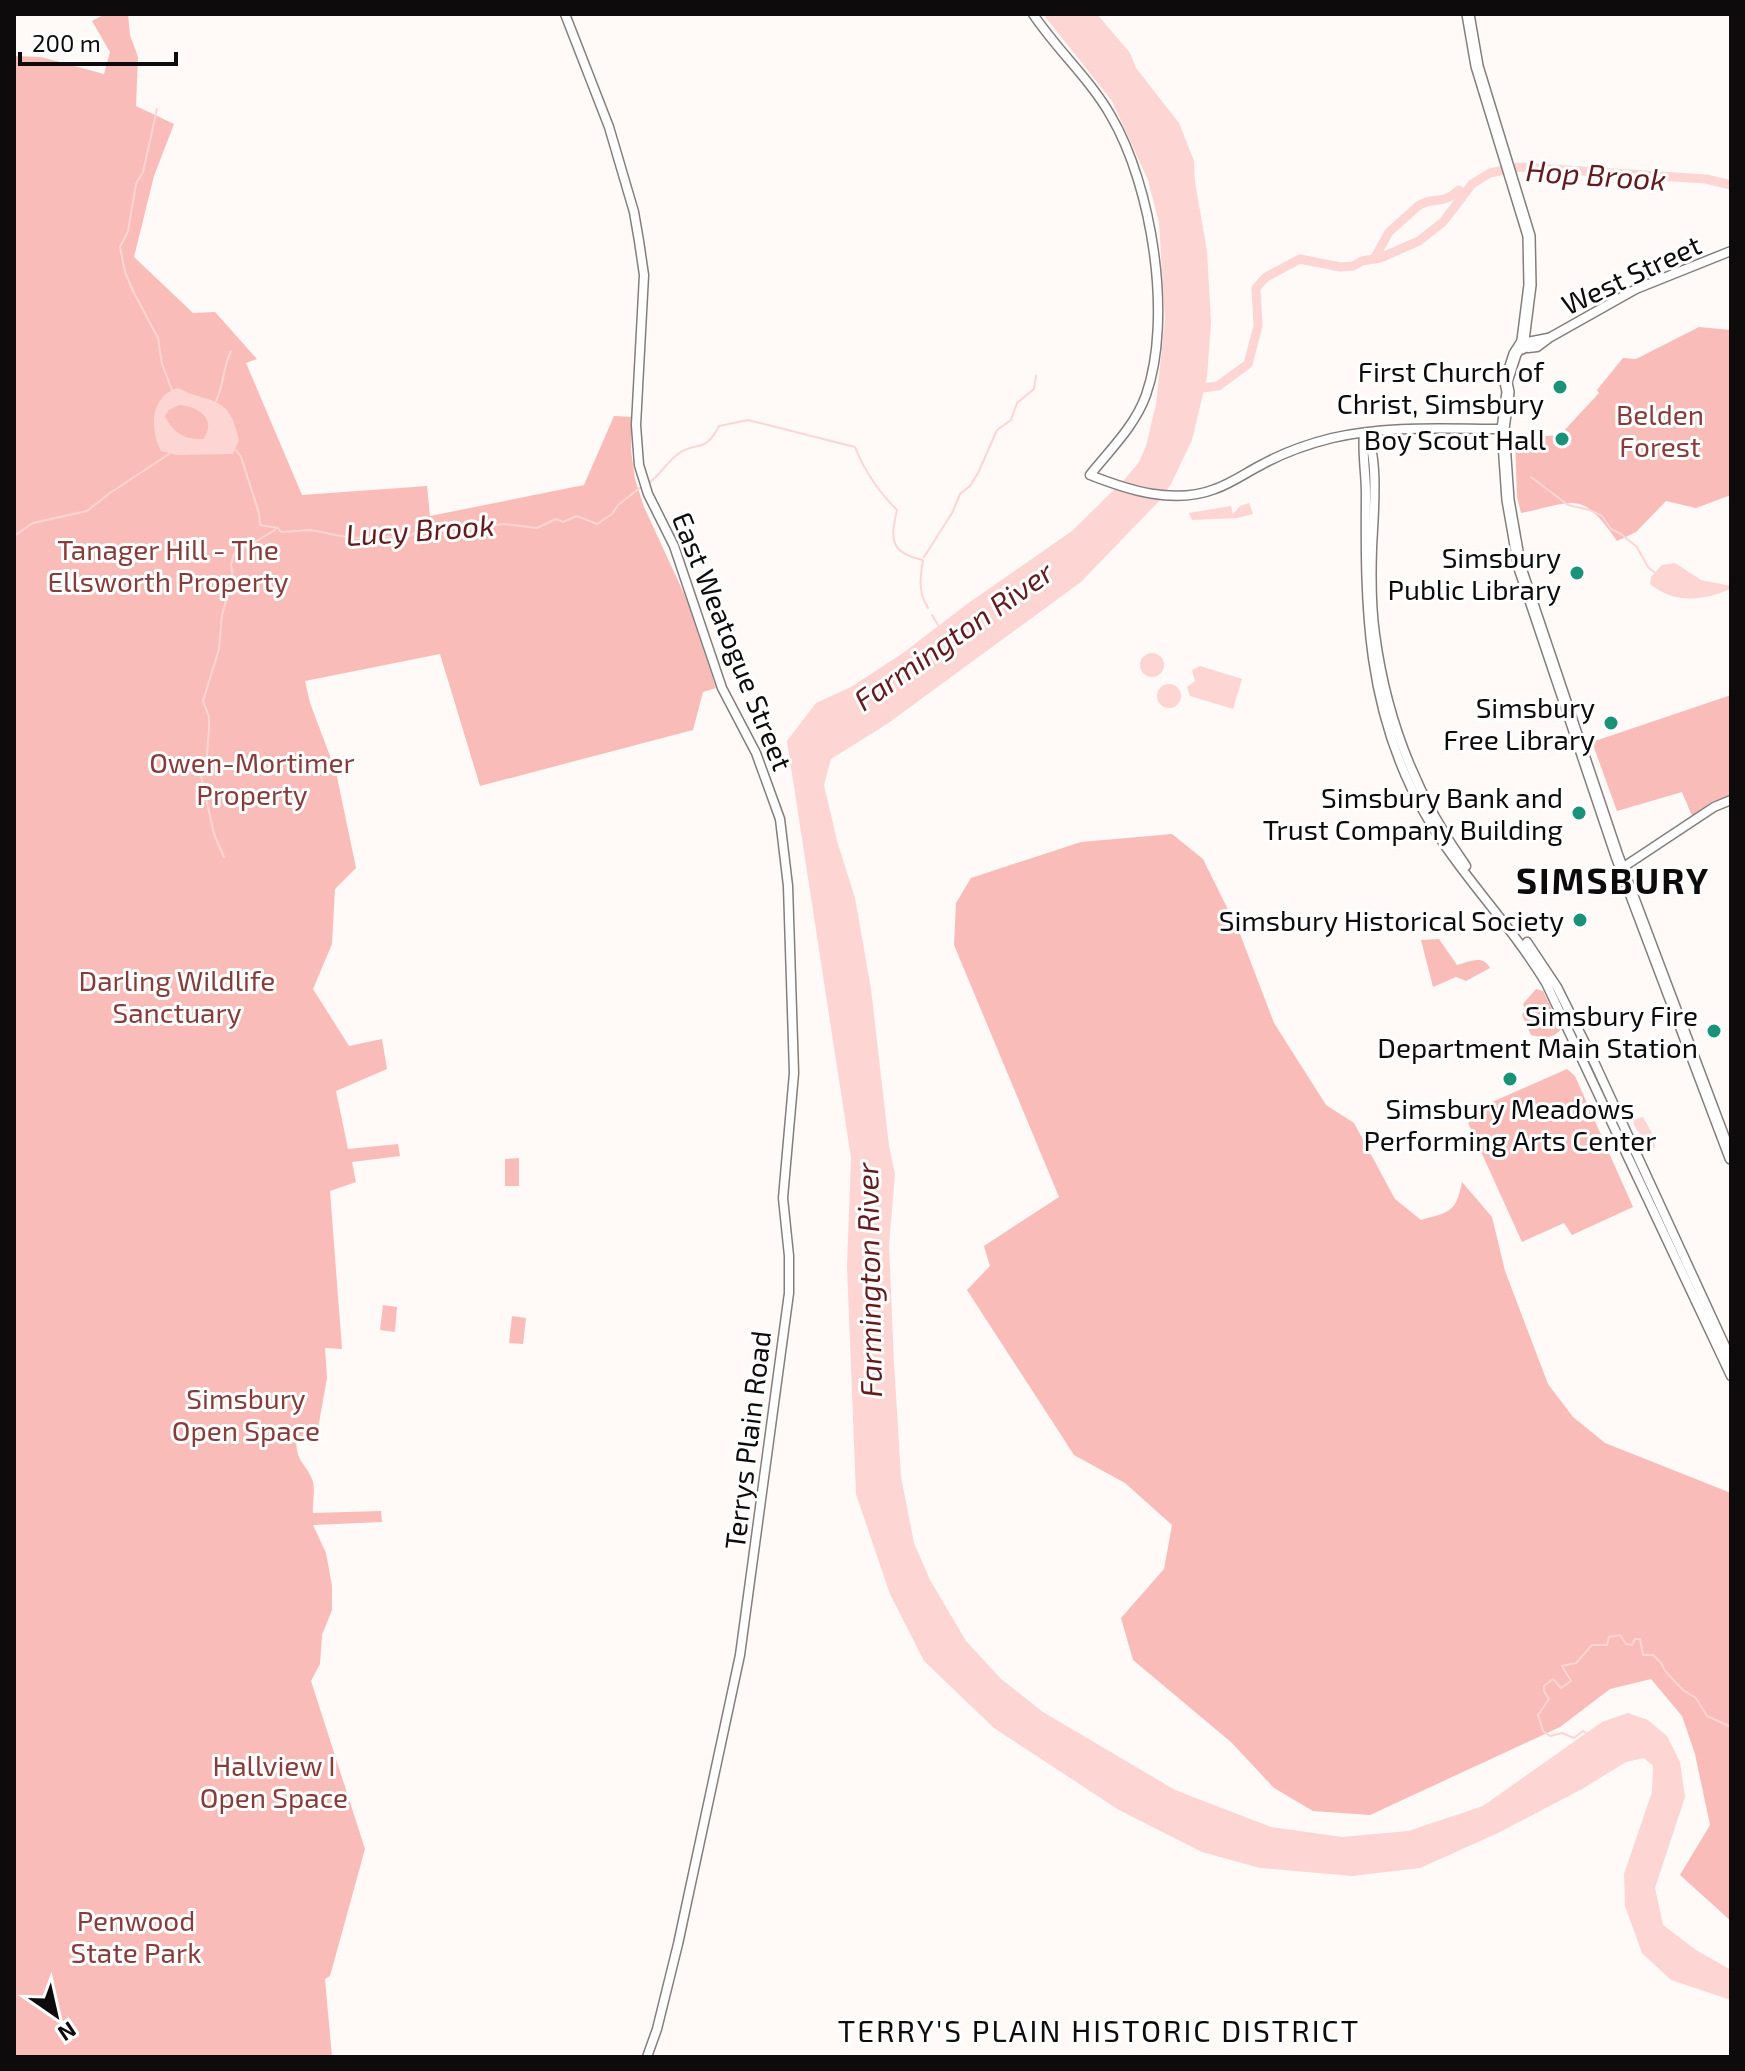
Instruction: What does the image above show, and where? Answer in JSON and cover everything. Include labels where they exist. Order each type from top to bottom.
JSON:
[{"type":"highway","points":[[1468,14],[1477,66],[1526,223],[1531,251],[1522,356],[1508,392],[1503,429],[1508,500],[1520,568],[1622,868],[1731,1158]]},
{"type":"street","name":"East Weatogue Street","points":[[565,14],[612,139],[634,212],[641,253],[644,286],[636,425],[639,465],[648,494],[674,546],[722,688],[756,753],[780,819]]},
{"type":"street","points":[[1033,14],[1096,93],[1119,130],[1144,202],[1155,271],[1156,348],[1146,395],[1133,420],[1090,475],[1165,496],[1190,496],[1213,490],[1301,446],[1364,433],[1503,429]]},
{"type":"street","name":"West Street","points":[[1522,343],[1532,349],[1636,289],[1731,251]]},
{"type":"street","points":[[1364,433],[1365,592],[1373,670],[1393,743],[1425,814],[1451,854],[1524,947],[1586,1054],[1731,1376]]},
{"type":"street","points":[[1622,868],[1714,807],[1731,800]]},
{"type":"street","name":"Terrys Plain Road","points":[[647,2057],[678,1944],[740,1655],[789,1293],[783,1198],[794,1073],[788,886],[780,819]]},
{"type":"street","points":[[1640,1171],[1731,1359]]},
{"type":"green space","points":[[105,14],[128,14],[130,35],[138,57],[136,106],[174,124],[154,176],[134,257],[193,313],[215,312],[257,359],[246,363],[302,495],[427,486],[430,516],[584,485],[614,416],[632,417],[631,450],[635,479],[644,507],[686,598],[716,688],[703,692],[693,730],[480,786],[440,654],[305,681],[336,772],[356,868],[335,889],[332,944],[313,989],[349,1046],[382,1039],[387,1069],[336,1091],[348,1149],[398,1144],[400,1156],[352,1162],[356,1182],[330,1191],[342,1349],[325,1348],[327,1378],[317,1434],[301,1440],[297,1437],[296,1445],[313,1483],[313,1513],[381,1511],[382,1522],[313,1525],[326,1553],[332,1586],[332,1610],[322,1635],[320,1664],[311,1681],[365,1849],[330,1976],[325,1979],[332,2057],[14,2057],[14,56],[41,57],[104,74],[110,52],[92,21]]},
{"type":"green space","name":"Belden Forest","points":[[1699,327],[1731,330],[1731,495],[1696,508],[1666,501],[1636,532],[1617,541],[1595,513],[1576,503],[1521,513],[1517,497],[1515,438],[1560,435],[1599,393],[1597,390],[1623,358],[1636,359]]},
{"type":"green space","points":[[1731,695],[1731,796],[1711,802],[1692,816],[1682,792],[1617,811],[1592,742]]},
{"type":"green space","points":[[1172,834],[1203,859],[1240,934],[1274,1023],[1326,1105],[1354,1123],[1395,1199],[1421,1220],[1450,1210],[1457,1200],[1462,1182],[1492,1217],[1505,1271],[1548,1384],[1573,1417],[1605,1443],[1731,1493],[1731,1921],[1680,1875],[1710,1825],[1695,1754],[1682,1716],[1651,1679],[1610,1689],[1560,1727],[1370,1815],[1313,1811],[1274,1788],[1231,1742],[1133,1660],[1121,1618],[1164,1569],[1172,1525],[1125,1483],[1074,1455],[967,1290],[990,1266],[984,1246],[1059,1197],[954,945],[956,903],[971,878],[1081,842]]},
{"type":"green space","points":[[1439,939],[1457,965],[1480,960],[1490,968],[1466,981],[1456,977],[1433,987],[1421,940]]},
{"type":"green space","points":[[1536,989],[1543,991],[1561,1029],[1551,1036],[1531,1035],[1522,1015],[1525,1009],[1523,1004]]},
{"type":"green space","points":[[1567,1069],[1575,1076],[1633,1207],[1572,1235],[1564,1223],[1522,1242],[1468,1123],[1474,1110]]},
{"type":"green space","points":[[519,1158],[519,1186],[505,1186],[505,1159]]},
{"type":"green space","points":[[383,1305],[397,1307],[395,1332],[380,1330]]},
{"type":"green space","points":[[512,1316],[526,1318],[523,1344],[509,1343]]},
{"type":"water","name":"Farmington River","points":[[1043,14],[1097,14],[1130,53],[1136,68],[1179,123],[1194,161],[1207,251],[1211,322],[1207,377],[1192,440],[1160,500],[1081,582],[887,724],[831,759],[824,785],[855,898],[871,989],[895,1174],[889,1245],[894,1363],[901,1477],[914,1543],[930,1580],[966,1641],[1001,1679],[1043,1712],[1175,1790],[1271,1827],[1342,1837],[1408,1831],[1483,1806],[1602,1722],[1628,1713],[1648,1720],[1667,1736],[1680,1762],[1685,1797],[1655,1888],[1663,1925],[1696,1950],[1731,1970],[1731,2000],[1671,1980],[1642,1953],[1625,1906],[1624,1874],[1652,1792],[1653,1766],[1644,1758],[1626,1762],[1498,1833],[1420,1868],[1352,1876],[1260,1868],[1202,1852],[1119,1810],[994,1728],[924,1661],[890,1594],[856,1494],[847,1266],[851,1158],[787,741],[816,703],[851,687],[903,653],[1072,531],[1125,479],[1139,462],[1146,446],[1156,404],[1165,319],[1159,223],[1148,180],[1112,101]]},
{"type":"water","points":[[178,388],[224,407],[235,425],[239,440],[233,454],[177,455],[161,451],[155,433],[154,415],[168,392]],"holes":[[[179,405],[193,408],[204,415],[208,426],[203,439],[180,434],[172,427],[165,416]]]},
{"type":"water","points":[[1249,503],[1253,514],[1237,518],[1192,520],[1189,513],[1231,506],[1233,514],[1240,506]]},
{"type":"water","points":[[1675,563],[1701,580],[1731,586],[1730,589],[1699,598],[1679,598],[1650,584],[1651,577],[1662,565]]},
{"type":"water","points":[[1152,653],[1161,656],[1164,665],[1161,674],[1152,677],[1143,674],[1140,665],[1143,656]]},
{"type":"water","points":[[1200,666],[1242,679],[1233,709],[1190,696],[1187,687],[1195,681],[1192,670]]},
{"type":"water","points":[[1169,684],[1178,687],[1181,696],[1178,705],[1169,708],[1160,705],[1157,696],[1160,687]]},
{"type":"water","points":[[1643,1117],[1655,1147],[1651,1151],[1634,1125],[1633,1120]]},
{"type":"waterway","points":[[157,109],[143,172],[136,184],[128,231],[120,247],[125,272],[158,338],[162,364],[172,390]]},
{"type":"waterway","name":"Hop Brook","points":[[1194,389],[1218,386],[1248,364],[1258,326],[1256,288],[1266,277],[1300,259],[1340,267],[1353,266],[1419,241],[1443,222],[1472,184],[1490,173],[1519,167],[1706,179],[1731,185]]},
{"type":"waterway","name":"Hop Brook","points":[[1374,259],[1389,232],[1418,206],[1447,198],[1459,190]]},
{"type":"waterway","points":[[216,401],[231,351]]},
{"type":"waterway","points":[[924,557],[952,513],[960,494],[978,473],[997,430],[1011,420],[1017,403],[1034,389],[1036,376]]},
{"type":"waterway","name":"Lucy Brook","points":[[649,483],[678,454],[709,441],[719,426],[748,420],[855,447],[873,481],[897,510],[893,537],[898,549],[923,560],[921,585],[928,608]]},
{"type":"waterway","name":"Lucy Brook","points":[[236,450],[259,513],[260,525],[278,528],[281,532],[311,530],[351,538],[409,536],[429,526],[448,533],[503,524],[537,528],[556,519],[563,522],[577,516],[597,524],[641,487]]},
{"type":"waterway","name":"Lucy Brook","points":[[14,536],[33,523],[87,511],[169,454]]},
{"type":"waterway","points":[[1531,477],[1568,505],[1602,516],[1611,529],[1637,547],[1655,573]]},
{"type":"waterway","points":[[224,857],[214,834],[201,776],[209,729],[209,717],[203,701],[219,649],[222,615],[234,586],[231,565],[234,554],[275,530]]},
{"type":"waterway","name":"Lucy Brook","points":[[932,615],[938,625]]},
{"type":"waterway","points":[[1586,1733],[1583,1731],[1574,1738],[1562,1733],[1550,1736],[1543,1731],[1538,1715],[1549,1699],[1544,1686],[1553,1679],[1561,1688],[1571,1681],[1562,1666],[1576,1663],[1592,1645],[1607,1645],[1609,1637],[1620,1635],[1626,1644],[1632,1645],[1635,1639],[1640,1639],[1643,1655],[1653,1655],[1683,1690],[1696,1698],[1707,1716],[1731,1727]]},
{"type":"place","name":"First Church of Christ, Simsbury","points":[[1560,387]]},
{"type":"place","name":"Boy Scout Hall","points":[[1562,439]]},
{"type":"place","name":"Simsbury Public Library","points":[[1577,573]]},
{"type":"place","name":"Simsbury Free Library","points":[[1611,723]]},
{"type":"place","name":"Simsbury Bank and Trust Company Building","points":[[1579,813]]},
{"type":"place","name":"Simsbury Historical Society","points":[[1580,920]]},
{"type":"place","name":"Simsbury Fire Department Main Station","points":[[1714,1031]]},
{"type":"place","name":"Simsbury Meadows Performing Arts Center","points":[[1510,1079]]},
{"type":"district","name":"SIMSBURY","points":[[1613,879]]},
{"type":"district","name":"TERRY'S PLAIN HISTORIC DISTRICT","points":[[1099,2030]]},
{"type":"park label","name":"Tanager Hill - The Ellsworth Property","points":[[168,565]]},
{"type":"park label","name":"Owen-Mortimer Property","points":[[252,778]]},
{"type":"park label","name":"Darling Wildlife Sanctuary","points":[[177,996]]},
{"type":"park label","name":"Simsbury Open Space","points":[[246,1414]]},
{"type":"park label","name":"Hallview I Open Space","points":[[274,1781]]},
{"type":"park label","name":"Penwood State Park","points":[[136,1936]]}]
